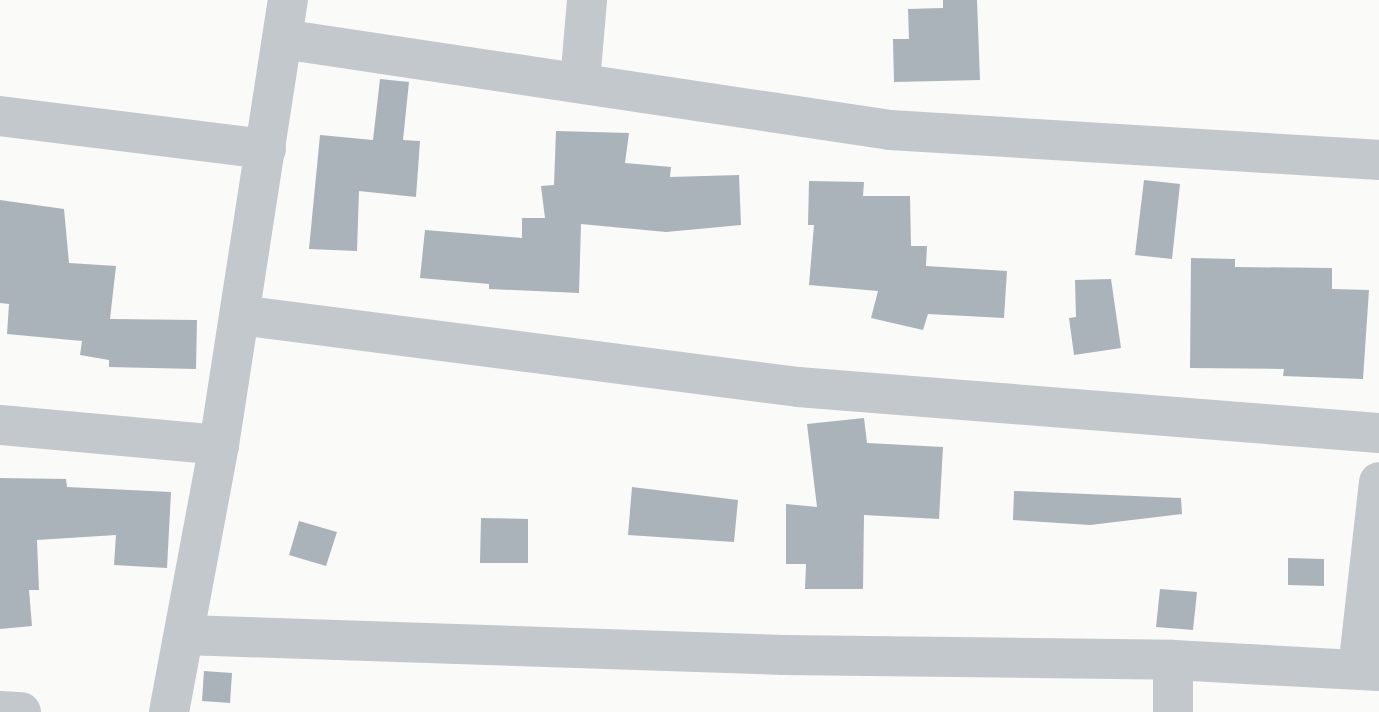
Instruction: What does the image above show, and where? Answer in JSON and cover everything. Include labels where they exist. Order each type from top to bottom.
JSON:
[{"type":"street","points":[[169,712],[219,445],[288,0]]},
{"type":"street","points":[[580,82],[587,0]]},
{"type":"street","points":[[282,39],[890,130],[1379,160]]},
{"type":"street","points":[[0,116],[266,149]]},
{"type":"street","points":[[240,315],[798,387],[1379,433]]},
{"type":"street","points":[[0,425],[219,445]]},
{"type":"street","points":[[185,635],[784,655],[1173,660],[1369,670],[1379,482]]},
{"type":"street","points":[[1173,660],[1173,712]]},
{"type":"street","points":[[0,711],[21,712]]},
{"type":"building","points":[[943,0],[977,0],[980,80],[894,82],[893,39],[909,39],[908,9],[943,8]]},
{"type":"building","points":[[380,79],[409,82],[403,140],[420,141],[416,197],[359,191],[357,251],[309,249],[320,135],[373,140]]},
{"type":"building","points":[[556,131],[629,133],[625,163],[671,167],[670,177],[739,175],[741,225],[666,232],[581,224],[579,293],[489,289],[489,284],[420,278],[425,230],[522,238],[522,218],[545,218],[541,186],[554,185]]},
{"type":"building","points":[[1144,180],[1180,184],[1172,259],[1135,255]]},
{"type":"building","points":[[809,181],[864,182],[863,196],[910,196],[911,246],[927,246],[926,266],[1007,271],[1004,318],[928,314],[923,330],[871,318],[878,291],[809,285],[814,225],[808,225]]},
{"type":"building","points":[[0,200],[64,209],[69,263],[116,266],[110,319],[197,320],[196,369],[109,367],[109,360],[80,355],[82,341],[7,334],[9,304],[0,303]]},
{"type":"building","points":[[1191,258],[1235,259],[1235,267],[1332,268],[1332,289],[1369,290],[1363,379],[1283,376],[1284,369],[1190,368]]},
{"type":"building","points":[[1111,279],[1121,348],[1074,355],[1069,318],[1076,317],[1075,280]]},
{"type":"building","points":[[864,418],[867,443],[943,447],[939,519],[864,515],[863,589],[805,589],[806,564],[786,564],[786,504],[817,507],[807,424]]},
{"type":"building","points":[[0,478],[66,479],[67,487],[171,492],[167,568],[114,565],[116,535],[37,540],[39,590],[29,590],[32,626],[0,629]]},
{"type":"building","points":[[632,487],[738,500],[734,542],[628,535]]},
{"type":"building","points":[[1014,491],[1181,498],[1182,514],[1090,525],[1013,520]]},
{"type":"building","points":[[481,518],[528,519],[528,563],[480,563]]},
{"type":"building","points":[[299,521],[337,532],[326,566],[289,555]]},
{"type":"building","points":[[1288,558],[1324,559],[1324,586],[1288,585]]},
{"type":"building","points":[[1160,589],[1197,592],[1193,630],[1156,627]]},
{"type":"building","points":[[204,671],[232,673],[230,703],[202,701]]}]
